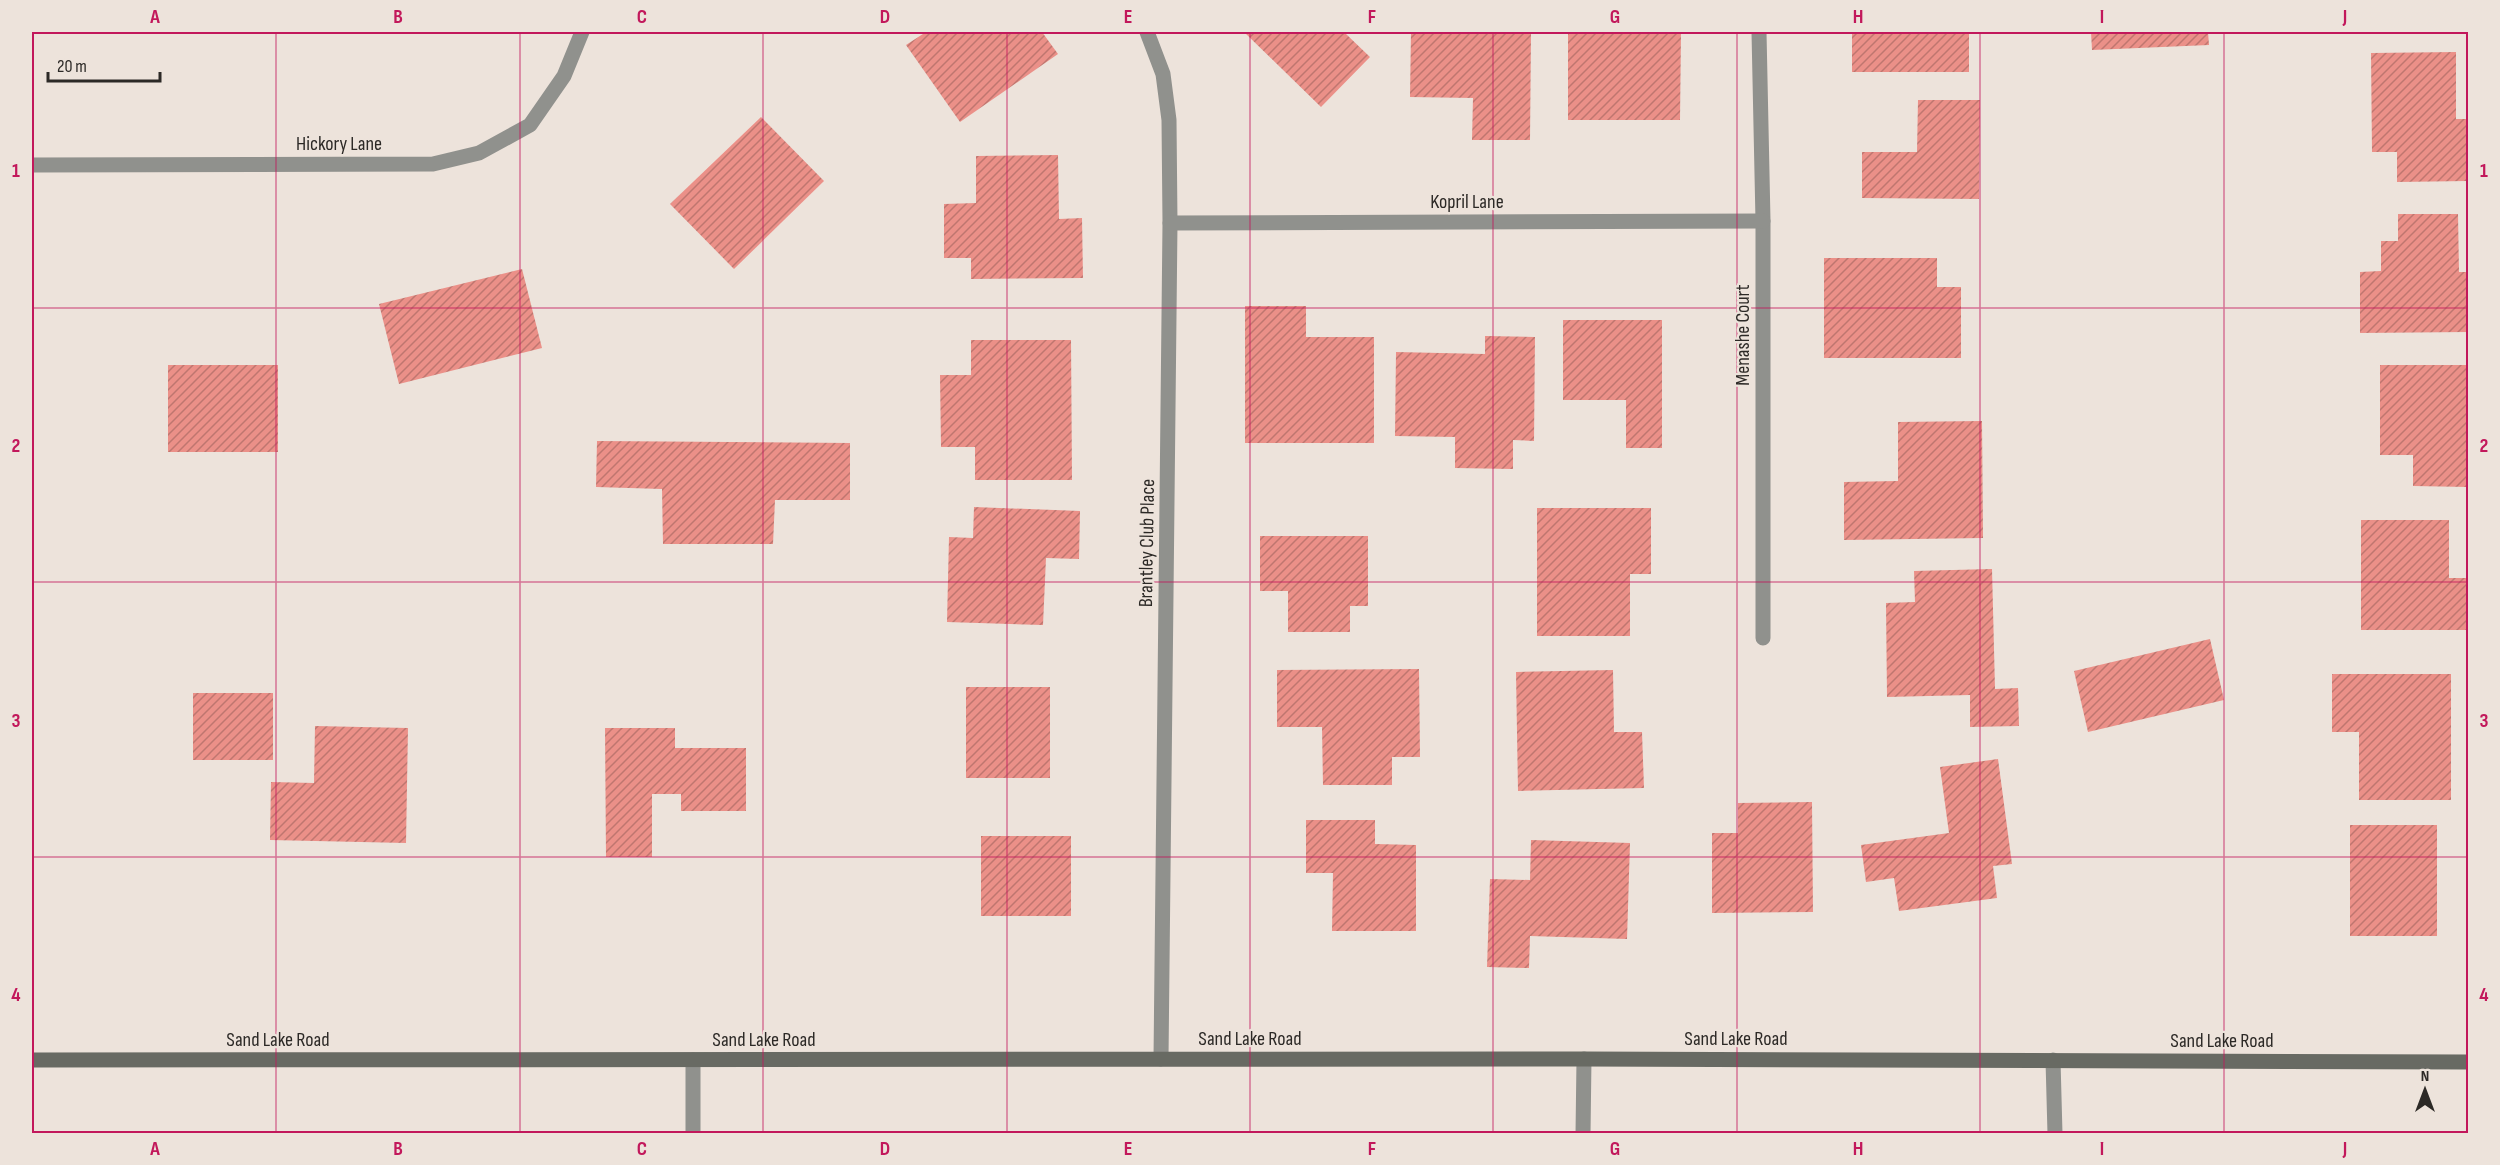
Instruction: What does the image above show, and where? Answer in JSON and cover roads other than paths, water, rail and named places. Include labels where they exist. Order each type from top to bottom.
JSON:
[{"type":"street","name":"Hickory Lane","points":[[32,165],[433,164],[479,153],[530,125],[564,76],[582,32]]},
{"type":"street","name":"Brantley Club Place","points":[[1147,32],[1163,74],[1169,120],[1170,223],[1161,1059]]},
{"type":"street","name":"Menashe Court","points":[[1759,32],[1763,221],[1763,638]]},
{"type":"street","name":"Kopril Lane","points":[[1170,223],[1763,221]]},
{"type":"street","name":"Sand Lake Road","points":[[32,1060],[1584,1059],[2469,1062]]},
{"type":"street","points":[[1583,1134],[1584,1059]]},
{"type":"street","points":[[693,1060],[693,1134]]},
{"type":"street","points":[[2053,1060],[2055,1134]]}]
